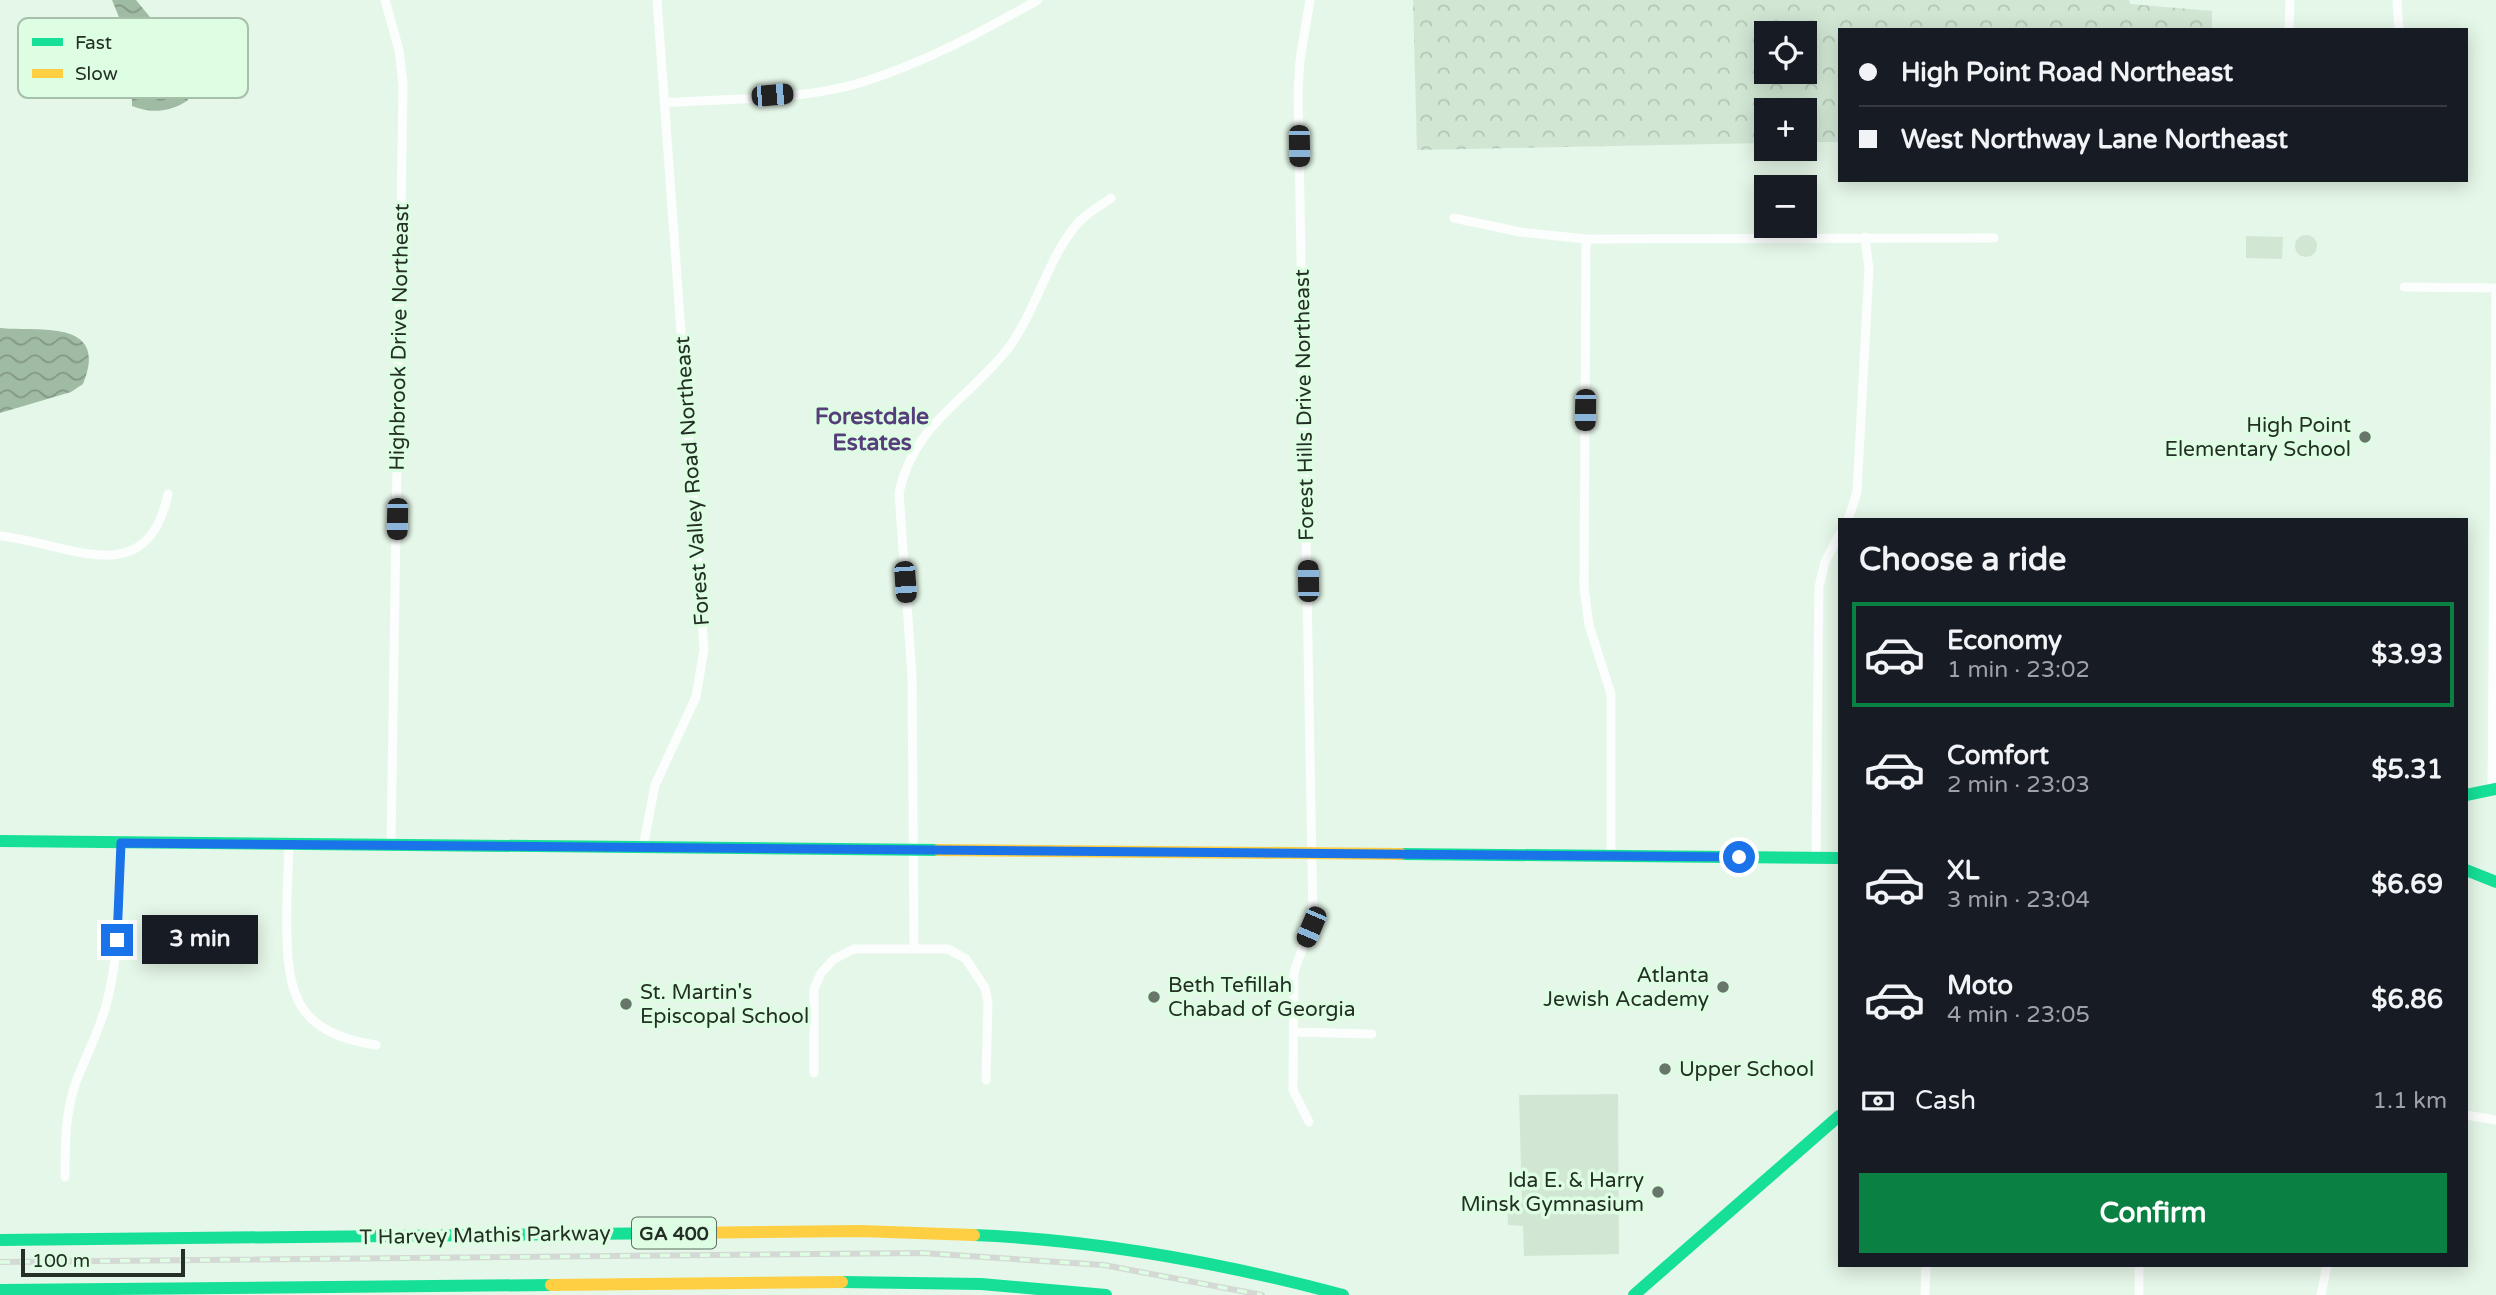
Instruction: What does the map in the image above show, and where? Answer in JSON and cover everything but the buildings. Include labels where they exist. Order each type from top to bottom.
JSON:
[{"type":"main road","points":[[2468,795],[2494,790]]},
{"type":"main road","points":[[0,841],[912,852],[1838,858]]},
{"type":"main road","points":[[2468,871],[2496,882]]},
{"type":"main road","points":[[1634,1295],[1838,1117]]},
{"type":"main road","name":"T Harvey Mathis Parkway","points":[[0,1240],[846,1231],[984,1233],[1107,1244],[1169,1254],[1230,1265],[1343,1295]]},
{"type":"main road","points":[[0,1290],[873,1282],[981,1284],[1106,1295]]},
{"type":"street","name":"Highbrook Drive Northeast","points":[[385,0],[399,50],[403,85],[391,845]]},
{"type":"street","name":"Forest Valley Road Northeast","points":[[643,848],[654,785],[696,697],[704,649],[657,0]]},
{"type":"street","points":[[666,103],[822,91],[862,82],[964,43],[1038,0]]},
{"type":"street","name":"Forest Hills Drive Northeast","points":[[1309,1122],[1293,1090],[1294,972],[1313,918],[1298,92],[1300,60],[1310,0]]},
{"type":"street","points":[[2289,28],[2290,0]]},
{"type":"street","points":[[2397,0],[2399,28]]},
{"type":"street","points":[[914,948],[912,675],[899,493],[903,474],[925,432],[984,376],[1027,321],[1063,245],[1078,222],[1111,198]]},
{"type":"street","points":[[1454,218],[1520,232],[1586,239],[1994,238]]},
{"type":"street","points":[[1849,518],[1857,492],[1869,269],[1866,237]]},
{"type":"street","points":[[1586,239],[1584,588],[1589,625],[1611,694],[1611,856]]},
{"type":"street","points":[[2404,286],[2496,289],[2494,790]]},
{"type":"street","points":[[0,536],[96,556],[117,556],[137,548],[153,535],[163,517],[168,494]]},
{"type":"street","points":[[1816,858],[1819,587],[1825,562],[1838,537]]},
{"type":"street","points":[[65,1177],[67,1122],[75,1085],[100,1026],[112,981],[117,940],[121,843]]},
{"type":"street","points":[[289,845],[288,970],[294,996],[309,1017],[323,1029],[350,1041],[376,1045]]},
{"type":"street","points":[[814,1073],[814,989],[821,973],[834,959],[854,949],[948,948],[966,959],[985,988],[988,1003],[986,1080]]},
{"type":"street","points":[[1294,1032],[1372,1034]]},
{"type":"street","points":[[2468,1115],[2496,1119]]},
{"type":"street","points":[[1925,1295],[1926,1267]]},
{"type":"street","points":[[2139,1267],[2139,1295]]},
{"type":"street","points":[[2321,1295],[2326,1267]]},
{"type":"green space","points":[[1413,0],[2129,0],[2130,4],[2212,11],[2212,28],[1838,28],[1838,142],[1817,142],[1817,98],[1754,98],[1754,143],[1417,150]]},
{"type":"green space","points":[[2306,235],[2314,238],[2317,246],[2314,254],[2306,257],[2298,254],[2295,246],[2298,238]]},
{"type":"green space","points":[[2246,236],[2283,237],[2282,259],[2246,258]]},
{"type":"green space","points":[[1618,1094],[1619,1254],[1524,1256],[1523,1226],[1508,1225],[1507,1201],[1522,1200],[1519,1095]]},
{"type":"water","points":[[112,0],[136,0],[151,18],[119,18]]},
{"type":"water","points":[[132,98],[188,100],[161,110],[132,106]]},
{"type":"water","points":[[0,328],[50,330],[79,338],[87,348],[89,363],[83,384],[71,392],[0,413]]},
{"type":"railway","points":[[0,1262],[923,1253],[1104,1265],[1262,1295]]},
{"type":"traffic: fast","points":[[2468,795],[2496,789]]},
{"type":"traffic: fast","points":[[0,841],[938,850]]},
{"type":"traffic: fast","points":[[1401,854],[1838,858]]},
{"type":"traffic: fast","points":[[2468,871],[2496,882]]},
{"type":"traffic: fast","points":[[1634,1295],[1838,1117]]},
{"type":"traffic: fast","points":[[0,1240],[679,1233]]},
{"type":"traffic: fast","points":[[974,1235],[1067,1242],[1160,1255],[1343,1295]]},
{"type":"traffic: fast","points":[[842,1282],[981,1284],[1106,1295]]},
{"type":"traffic: fast","points":[[0,1290],[551,1285]]},
{"type":"traffic: slow","points":[[938,850],[1401,854]]},
{"type":"traffic: slow","points":[[679,1233],[860,1231],[974,1235]]},
{"type":"traffic: slow","points":[[551,1285],[842,1282]]},
{"type":"place","name":"High Point Elementary School","points":[[2365,437]]},
{"type":"place","name":"Atlanta Jewish Academy","points":[[1723,987]]},
{"type":"place","name":"Beth Tefillah Chabad of Georgia","points":[[1154,997]]},
{"type":"place","name":"St. Martin's Episcopal School","points":[[626,1004]]},
{"type":"place","name":"Upper School","points":[[1665,1069]]},
{"type":"place","name":"Ida E. & Harry Minsk Gymnasium","points":[[1658,1192]]},
{"type":"district","name":"Forestdale Estates","points":[[872,429]]},
{"type":"route","points":[[117,940],[121,843],[1739,857]]}]
